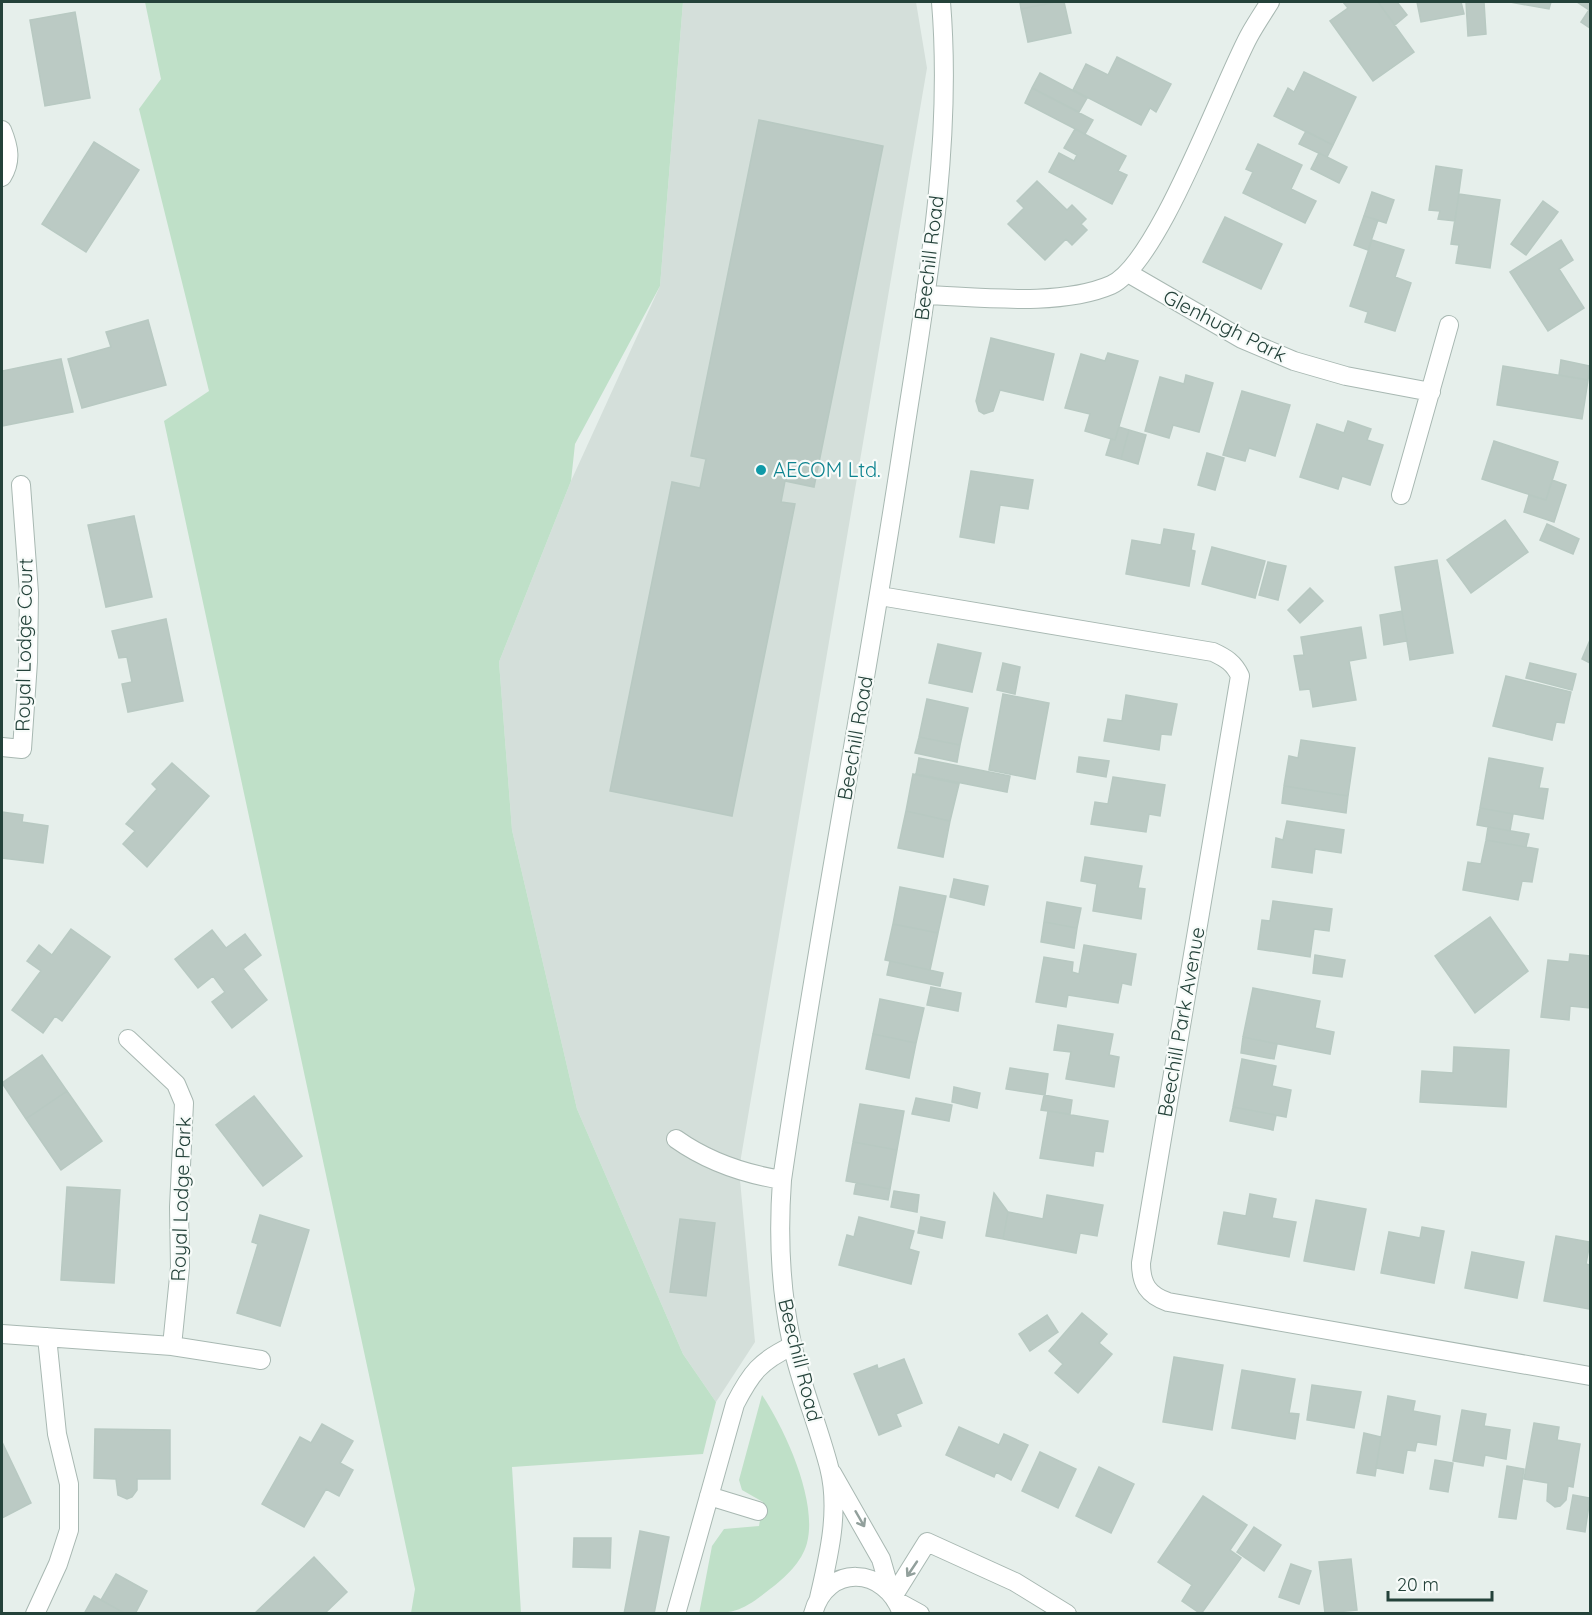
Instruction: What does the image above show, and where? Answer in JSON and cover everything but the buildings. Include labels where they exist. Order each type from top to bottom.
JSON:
[{"type":"street","name":"Beechill Road","points":[[814,1609],[832,1534],[833,1506],[829,1468],[792,1346],[783,1294],[778,1233],[782,1180],[880,596],[925,296],[940,158],[944,94],[941,2]]},
{"type":"street","points":[[925,296],[1041,297],[1102,287],[1128,273],[1140,259],[1189,168],[1249,37],[1270,2]]},
{"type":"street","points":[[2,130],[7,144],[9,165],[2,177]]},
{"type":"street","name":"Glenhugh Park","points":[[1128,273],[1242,339],[1294,361],[1346,376],[1431,392]]},
{"type":"street","points":[[1401,495],[1449,325]]},
{"type":"street","name":"Royal Lodge Court","points":[[2,747],[22,749],[28,662],[28,593],[21,485]]},
{"type":"street","name":"Beechill Park Avenue","points":[[880,596],[1213,652],[1226,658],[1235,666],[1240,676],[1141,1263],[1141,1277],[1145,1288],[1155,1297],[1168,1302],[1590,1376]]},
{"type":"street","name":"Royal Lodge Park","points":[[128,1039],[176,1084],[184,1103],[179,1208],[180,1267],[172,1346]]},
{"type":"street","points":[[676,1139],[696,1153],[739,1169],[782,1180]]},
{"type":"street","points":[[2,1334],[172,1346],[261,1360]]},
{"type":"street","points":[[35,1614],[58,1564],[69,1530],[69,1484],[57,1434],[47,1337]]},
{"type":"street","points":[[676,1614],[735,1404],[749,1376],[766,1358],[792,1346]]},
{"type":"street","name":"Beechill Road","points":[[829,1468],[881,1559],[896,1600]]},
{"type":"street","points":[[709,1496],[758,1511]]},
{"type":"street","points":[[896,1600],[927,1542],[1015,1582],[1067,1614]]},
{"type":"street","points":[[814,1609],[828,1587],[853,1576],[866,1577],[896,1600],[920,1614]]},
{"type":"shaded area","points":[[683,2],[916,2],[927,68],[739,1169],[755,1342],[716,1402],[683,1354],[577,1109],[512,830],[499,662],[571,481],[660,286]]},
{"type":"green space","points":[[145,2],[683,2],[660,286],[575,444],[571,481],[499,662],[512,830],[577,1109],[683,1354],[716,1402],[703,1454],[512,1467],[521,1613],[411,1613],[415,1589],[164,421],[209,391],[139,109],[161,79]]},
{"type":"green space","points":[[762,1395],[789,1446],[804,1487],[809,1526],[805,1550],[787,1575],[744,1607],[730,1612],[699,1614],[712,1546],[724,1529],[759,1526],[763,1502],[742,1490],[739,1480]]},
{"type":"place","name":"AECOM Ltd.","points":[[761,470]]}]
